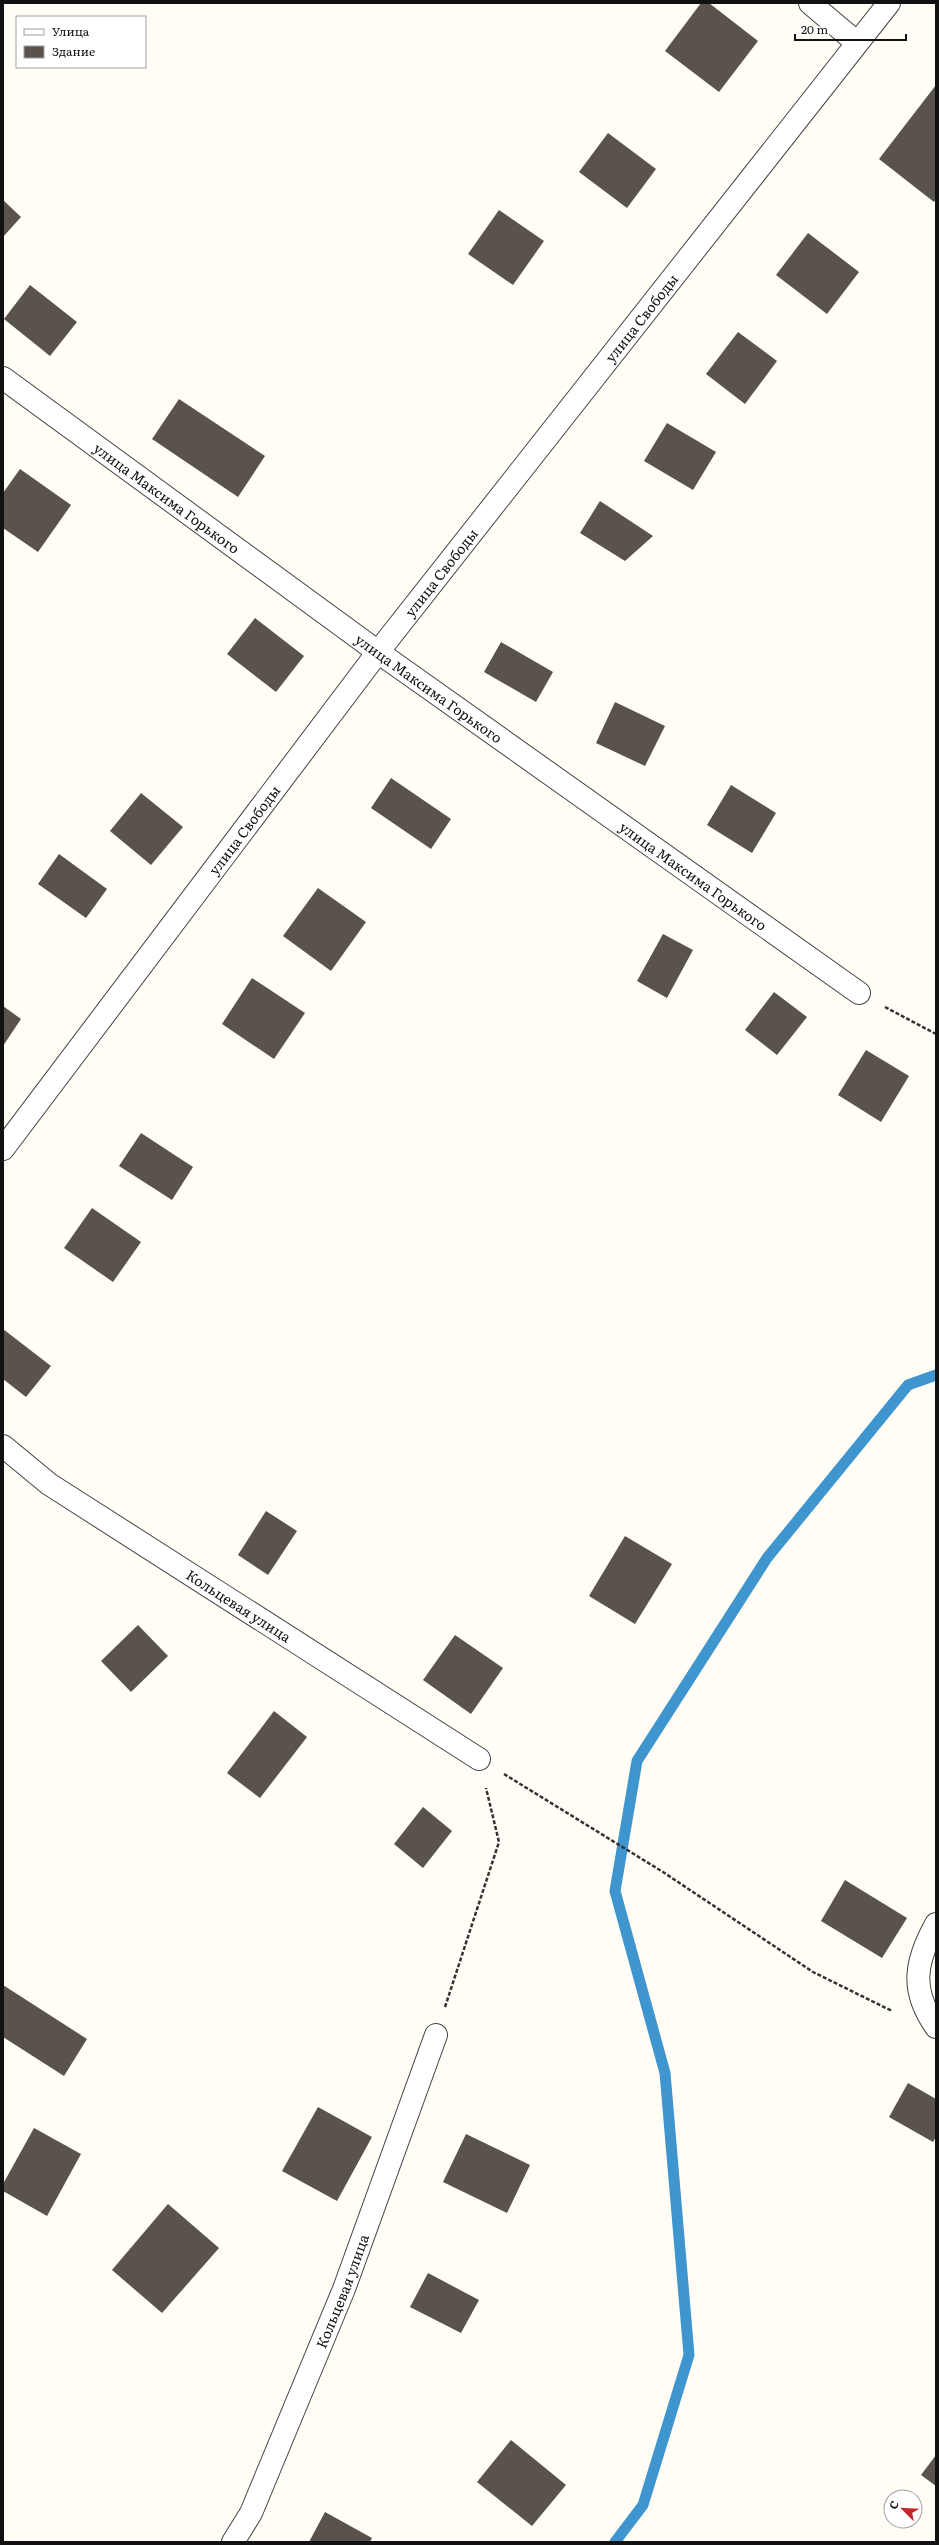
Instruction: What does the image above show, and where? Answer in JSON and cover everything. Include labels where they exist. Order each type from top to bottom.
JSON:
[{"type":"street","points":[[810,3],[856,42]]},
{"type":"street","name":"улица Свободы","points":[[3,1149],[378,652],[856,42],[889,3]]},
{"type":"street","name":"улица Максима Горького","points":[[3,378],[378,652],[859,993]]},
{"type":"street","name":"Кольцевая улица","points":[[3,1446],[49,1484],[479,1759]]},
{"type":"street","points":[[930,2018],[917,1982],[923,1949],[936,1924]]},
{"type":"street","name":"Кольцевая улица","points":[[233,2542],[251,2513],[344,2289],[436,2035]]},
{"type":"path","points":[[859,993],[936,1034]]},
{"type":"path","points":[[479,1759],[663,1872],[813,1972],[894,2012],[930,2018]]},
{"type":"path","points":[[436,2035],[499,1842],[479,1759]]},
{"type":"building","points":[[701,3],[709,3],[758,41],[719,92],[665,51]]},
{"type":"building","points":[[936,85],[936,199],[934,202],[879,159]]},
{"type":"building","points":[[608,133],[656,169],[627,208],[579,172]]},
{"type":"building","points":[[3,200],[21,217],[3,237]]},
{"type":"building","points":[[499,210],[544,241],[513,285],[468,254]]},
{"type":"building","points":[[808,233],[859,272],[827,314],[776,275]]},
{"type":"building","points":[[30,285],[77,322],[50,356],[4,319]]},
{"type":"building","points":[[738,332],[777,361],[745,404],[706,374]]},
{"type":"building","points":[[179,399],[265,456],[238,497],[152,439]]},
{"type":"building","points":[[667,423],[716,452],[693,490],[644,461]]},
{"type":"building","points":[[20,469],[71,505],[38,552],[3,528],[3,493]]},
{"type":"building","points":[[600,501],[653,536],[625,561],[580,533]]},
{"type":"building","points":[[255,618],[304,656],[276,692],[227,654]]},
{"type":"building","points":[[501,642],[553,672],[536,702],[484,672]]},
{"type":"building","points":[[615,702],[665,726],[645,766],[596,743]]},
{"type":"building","points":[[391,778],[451,819],[431,849],[371,808]]},
{"type":"building","points":[[731,785],[776,813],[752,853],[707,825]]},
{"type":"building","points":[[141,793],[183,827],[151,865],[110,831]]},
{"type":"building","points":[[59,854],[107,889],[86,918],[38,884]]},
{"type":"building","points":[[318,888],[366,922],[331,971],[283,936]]},
{"type":"building","points":[[663,934],[693,950],[667,998],[637,981]]},
{"type":"building","points":[[252,978],[305,1013],[274,1059],[222,1024]]},
{"type":"building","points":[[774,992],[807,1017],[777,1055],[745,1030]]},
{"type":"building","points":[[3,1006],[21,1019],[3,1046]]},
{"type":"building","points":[[866,1050],[909,1076],[881,1122],[838,1095]]},
{"type":"building","points":[[141,1133],[193,1167],[172,1200],[119,1166]]},
{"type":"building","points":[[92,1208],[141,1242],[113,1282],[64,1248]]},
{"type":"building","points":[[3,1329],[51,1366],[26,1397],[3,1379]]},
{"type":"building","points":[[266,1511],[297,1531],[268,1575],[238,1555]]},
{"type":"building","points":[[625,1536],[672,1564],[635,1624],[589,1596]]},
{"type":"building","points":[[138,1625],[168,1656],[131,1692],[101,1661]]},
{"type":"building","points":[[455,1635],[503,1668],[471,1714],[423,1680]]},
{"type":"building","points":[[274,1711],[307,1737],[260,1798],[227,1773]]},
{"type":"building","points":[[423,1807],[452,1831],[423,1868],[394,1844]]},
{"type":"building","points":[[845,1880],[907,1918],[882,1958],[821,1921]]},
{"type":"building","points":[[3,1985],[87,2039],[64,2076],[3,2037]]},
{"type":"building","points":[[908,2083],[936,2099],[936,2137],[933,2142],[889,2117]]},
{"type":"building","points":[[318,2107],[372,2137],[337,2201],[282,2171]]},
{"type":"building","points":[[34,2128],[81,2154],[47,2216],[3,2191],[3,2184]]},
{"type":"building","points":[[466,2134],[530,2165],[507,2213],[443,2182]]},
{"type":"building","points":[[168,2204],[219,2248],[162,2313],[112,2270]]},
{"type":"building","points":[[428,2273],[479,2300],[461,2333],[410,2307]]},
{"type":"building","points":[[511,2440],[566,2485],[532,2526],[477,2482]]},
{"type":"building","points":[[936,2455],[936,2486],[921,2475]]},
{"type":"building","points":[[325,2512],[372,2538],[370,2542],[309,2542]]},
{"type":"waterway","points":[[615,2542],[643,2505],[689,2355],[665,2073],[615,1891],[637,1761],[767,1558],[908,1385],[936,1375]]}]
